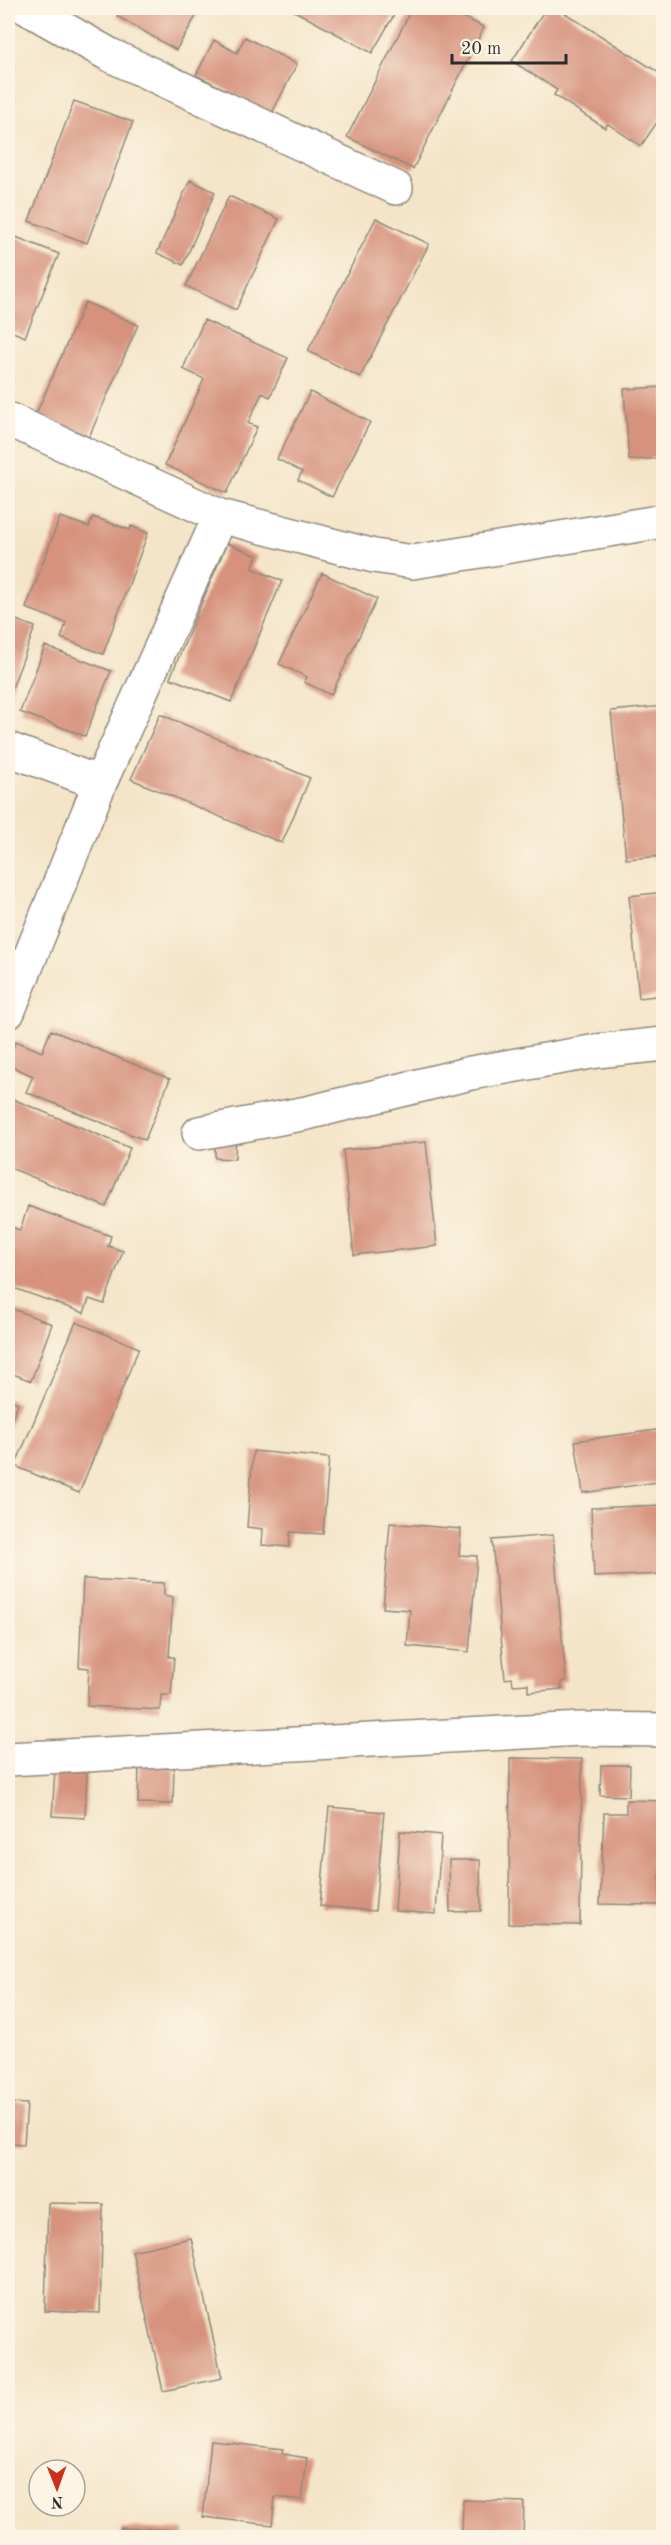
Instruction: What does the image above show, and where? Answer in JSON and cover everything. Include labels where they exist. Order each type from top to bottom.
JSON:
[{"type":"street","points":[[27,8],[110,55],[396,188]]},
{"type":"street","points":[[8,419],[220,516],[374,556],[413,562],[663,521]]},
{"type":"street","points":[[8,1012],[99,783],[220,516]]},
{"type":"street","points":[[8,749],[99,783]]},
{"type":"street","points":[[199,1133],[307,1113],[471,1073],[597,1051],[663,1044]]},
{"type":"street","points":[[8,1759],[582,1729],[663,1730]]},
{"type":"building","points":[[122,8],[201,8],[176,50],[117,16]]},
{"type":"building","points":[[289,8],[398,8],[372,53]]},
{"type":"building","points":[[412,8],[444,8],[484,27],[413,169],[347,137]]},
{"type":"building","points":[[546,8],[557,8],[664,76],[664,112],[641,146],[608,124],[605,128],[554,95],[557,90],[512,61]]},
{"type":"building","points":[[245,37],[297,64],[272,113],[196,75],[214,40],[237,53]]},
{"type":"building","points":[[74,101],[133,122],[87,243],[29,221]]},
{"type":"building","points":[[190,180],[215,192],[183,265],[157,253]]},
{"type":"building","points":[[229,196],[279,219],[236,310],[186,286]]},
{"type":"building","points":[[376,218],[429,244],[360,377],[308,351]]},
{"type":"building","points":[[11,235],[59,254],[25,337],[8,330],[8,243]]},
{"type":"building","points":[[85,302],[138,325],[89,437],[36,414]]},
{"type":"building","points":[[204,320],[288,358],[270,397],[262,393],[248,423],[257,427],[227,493],[165,465],[204,379],[183,369]]},
{"type":"building","points":[[664,387],[664,458],[629,460],[624,389]]},
{"type":"building","points":[[310,392],[370,422],[332,497],[298,480],[302,472],[277,459]]},
{"type":"building","points":[[60,517],[89,527],[93,517],[130,530],[131,526],[148,533],[103,654],[61,638],[66,623],[26,608]]},
{"type":"building","points":[[227,543],[257,556],[252,568],[282,581],[231,702],[170,678]]},
{"type":"building","points":[[322,573],[377,599],[331,695],[304,682],[307,677],[279,664]]},
{"type":"building","points":[[8,617],[35,627],[8,699]]},
{"type":"building","points":[[45,646],[111,671],[85,736],[20,712]]},
{"type":"building","points":[[664,706],[664,856],[626,859],[611,711]]},
{"type":"building","points":[[160,714],[310,778],[282,843],[131,779]]},
{"type":"building","points":[[664,892],[664,995],[639,998],[629,896]]},
{"type":"building","points":[[51,1030],[170,1079],[145,1140],[26,1092],[33,1076],[8,1065],[16,1041],[42,1052]]},
{"type":"building","points":[[8,1097],[130,1148],[106,1207],[8,1167]]},
{"type":"building","points":[[215,1132],[236,1133],[235,1159],[215,1158]]},
{"type":"building","points":[[426,1142],[437,1246],[354,1255],[343,1150]]},
{"type":"building","points":[[28,1206],[111,1236],[108,1246],[123,1251],[104,1304],[89,1299],[84,1313],[8,1286],[8,1226],[20,1230]]},
{"type":"building","points":[[8,1307],[52,1324],[31,1381],[8,1372]]},
{"type":"building","points":[[76,1322],[139,1348],[79,1493],[15,1466]]},
{"type":"building","points":[[8,1399],[18,1403],[8,1429]]},
{"type":"building","points":[[663,1429],[664,1481],[583,1493],[575,1441]]},
{"type":"building","points":[[253,1451],[329,1458],[323,1534],[290,1532],[289,1547],[262,1545],[263,1529],[247,1527]]},
{"type":"building","points":[[664,1505],[664,1574],[594,1577],[591,1508]]},
{"type":"building","points":[[390,1523],[461,1529],[459,1555],[477,1556],[469,1652],[407,1646],[410,1610],[383,1608]]},
{"type":"building","points":[[553,1535],[566,1681],[561,1682],[562,1689],[528,1692],[528,1684],[513,1685],[512,1678],[505,1679],[492,1540]]},
{"type":"building","points":[[83,1579],[164,1583],[164,1595],[173,1597],[169,1657],[174,1657],[171,1695],[161,1695],[160,1710],[87,1706],[89,1668],[79,1667]]},
{"type":"building","points":[[510,1758],[582,1759],[580,1925],[509,1924]]},
{"type":"building","points":[[139,1764],[174,1765],[173,1804],[138,1803]]},
{"type":"building","points":[[601,1765],[630,1765],[629,1796],[600,1795]]},
{"type":"building","points":[[55,1770],[87,1772],[85,1818],[52,1816]]},
{"type":"building","points":[[626,1800],[663,1801],[659,1905],[600,1904],[604,1813],[626,1813]]},
{"type":"building","points":[[329,1807],[384,1812],[375,1911],[320,1906]]},
{"type":"building","points":[[400,1831],[441,1835],[436,1914],[395,1911]]},
{"type":"building","points":[[449,1860],[480,1860],[481,1911],[450,1912]]},
{"type":"building","points":[[8,2103],[27,2104],[24,2144],[8,2143]]},
{"type":"building","points":[[48,2203],[103,2204],[100,2313],[45,2311]]},
{"type":"building","points":[[191,2238],[222,2378],[163,2391],[132,2251]]},
{"type":"building","points":[[211,2441],[283,2449],[282,2454],[307,2458],[302,2500],[275,2497],[272,2525],[203,2517]]},
{"type":"building","points":[[463,2500],[524,2502],[523,2538],[462,2538]]},
{"type":"building","points":[[121,2528],[184,2530],[184,2538],[120,2538]]}]
